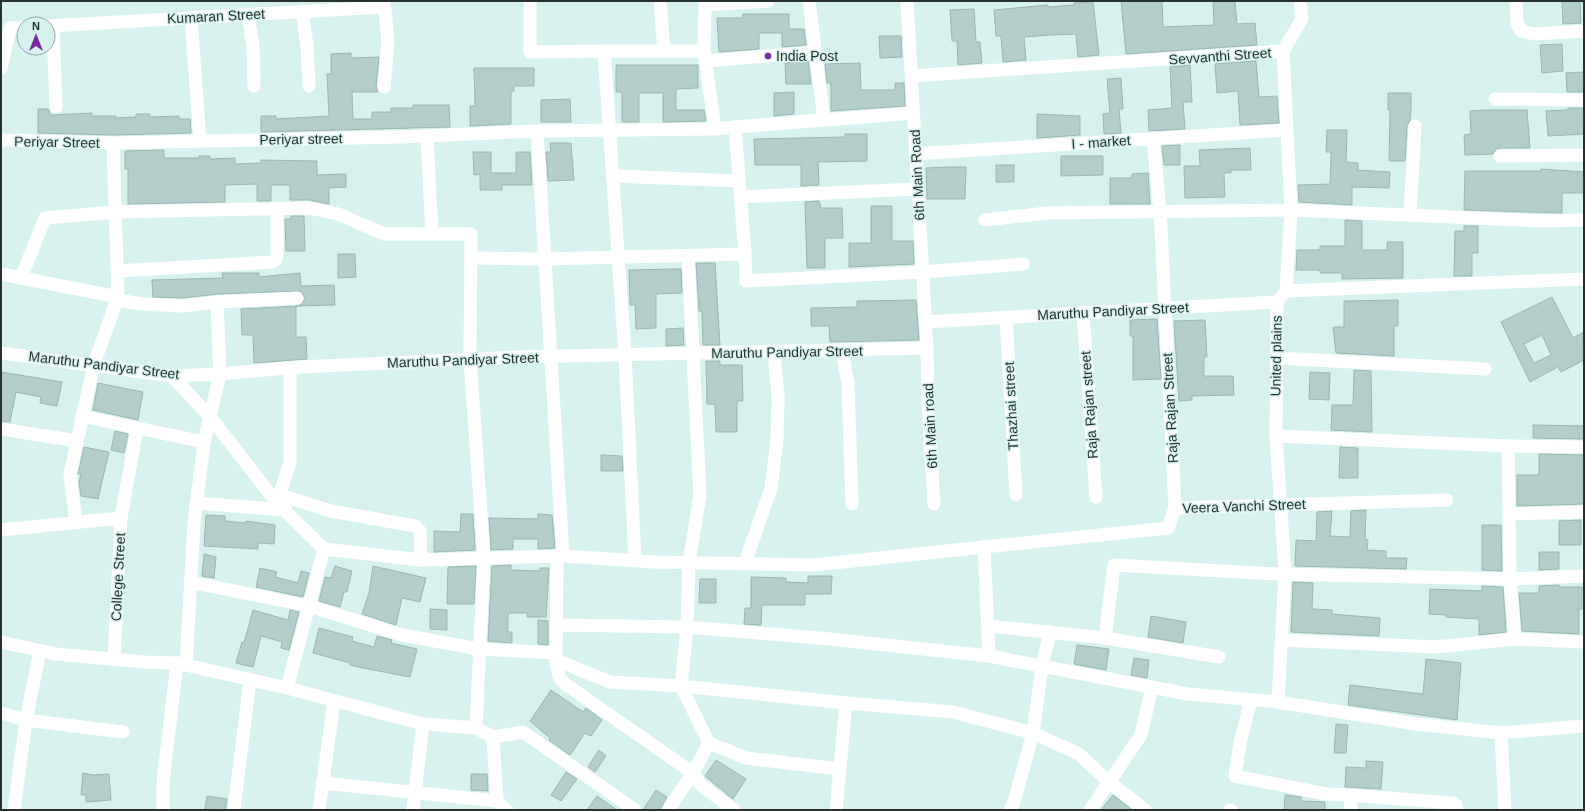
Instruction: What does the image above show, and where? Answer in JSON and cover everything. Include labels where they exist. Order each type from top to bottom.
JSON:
[{"type":"street","points":[[530,1],[530,52],[664,51],[705,56],[816,52]]},
{"type":"street","points":[[660,1],[664,51]]},
{"type":"street","points":[[715,129],[705,56],[705,5],[768,1]]},
{"type":"street","points":[[809,1],[824,120]]},
{"type":"street","name":"6th Main Road","points":[[907,1],[927,348]]},
{"type":"street","points":[[1283,51],[1302,20],[1300,1]]},
{"type":"street","points":[[1516,1],[1517,23],[1521,31],[1534,34],[1584,31]]},
{"type":"street","points":[[384,4],[388,42],[384,87]]},
{"type":"street","name":"Kumaran Street","points":[[56,26],[248,15],[384,4]]},
{"type":"street","points":[[302,11],[307,46],[309,86]]},
{"type":"street","points":[[248,15],[253,46],[254,86]]},
{"type":"street","points":[[191,18],[200,141]]},
{"type":"street","points":[[1,68],[10,28],[16,28]]},
{"type":"street","points":[[604,51],[625,355],[635,560]]},
{"type":"street","name":"Sevvanthi Street","points":[[911,76],[1283,51],[1291,210]]},
{"type":"street","points":[[52,56],[56,107]]},
{"type":"street","points":[[1495,99],[1584,100]]},
{"type":"street","name":"Periyar street","points":[[118,298],[113,143],[427,136],[537,131],[609,132],[715,129],[913,113]]},
{"type":"street","points":[[1410,215],[1416,126]]},
{"type":"street","points":[[735,127],[746,281],[922,272],[1023,264]]},
{"type":"street","name":"I - market","points":[[915,154],[1287,130]]},
{"type":"street","points":[[537,131],[560,556],[556,625],[556,656],[559,677],[565,684],[693,773],[700,785],[734,810]]},
{"type":"street","points":[[427,136],[432,234]]},
{"type":"street","points":[[1154,138],[1160,210]]},
{"type":"street","name":"Periyar Street","points":[[1,140],[113,143]]},
{"type":"street","points":[[1500,156],[1584,155]]},
{"type":"street","points":[[612,176],[739,181]]},
{"type":"street","points":[[740,198],[917,189]]},
{"type":"street","points":[[21,278],[45,218],[115,212],[308,208],[338,214],[384,234],[471,234],[470,360],[484,558],[476,728]]},
{"type":"street","points":[[117,271],[272,262],[276,259],[277,255],[277,209]]},
{"type":"street","name":"Raja Rajan Street","points":[[1160,210],[1175,508]]},
{"type":"street","points":[[1291,210],[1286,291],[1584,279]]},
{"type":"street","points":[[985,220],[1047,213],[1108,211],[1291,210],[1543,221],[1584,220]]},
{"type":"street","points":[[471,258],[618,258],[745,254]]},
{"type":"street","points":[[688,256],[694,354],[696,447],[700,495],[688,562],[687,627],[681,686],[709,743],[746,758],[839,769]]},
{"type":"street","points":[[1,274],[142,304],[173,305],[297,298]]},
{"type":"street","name":"United plains","points":[[1278,702],[1286,573],[1276,436],[1277,302],[1286,291]]},
{"type":"street","points":[[76,523],[70,474],[94,364],[118,298]]},
{"type":"street","points":[[163,810],[163,782],[181,664],[190,582],[196,503],[204,442],[211,418],[220,374],[217,302]]},
{"type":"street","name":"Maruthu Pandiyar Street","points":[[925,322],[1277,302]]},
{"type":"street","name":"Raja Rajan street","points":[[1083,313],[1096,497]]},
{"type":"street","name":"Thazhai street","points":[[1006,317],[1016,495]]},
{"type":"street","name":"Maruthu Pandiyar Street","points":[[1,353],[94,364],[172,376],[220,374],[290,368],[550,357],[927,348]]},
{"type":"street","name":"6th Main road","points":[[927,348],[928,405],[934,504]]},
{"type":"street","points":[[842,350],[848,384],[852,504]]},
{"type":"street","points":[[745,563],[771,488],[777,439],[778,397],[774,352]]},
{"type":"street","points":[[1276,358],[1485,368]]},
{"type":"street","points":[[281,503],[290,462],[290,368]]},
{"type":"street","points":[[172,376],[211,418],[281,503],[324,549],[421,560],[560,556],[688,562],[814,565],[984,547],[989,656]]},
{"type":"street","points":[[82,416],[204,442]]},
{"type":"street","points":[[121,518],[137,428]]},
{"type":"street","points":[[1,429],[77,441]]},
{"type":"street","points":[[1276,436],[1508,446],[1584,447]]},
{"type":"street","points":[[1508,446],[1510,578],[1515,639]]},
{"type":"street","name":"Veera Vanchi Street","points":[[984,547],[1168,528],[1175,508],[1447,500]]},
{"type":"street","points":[[196,503],[281,503],[415,526],[420,531],[421,560]]},
{"type":"street","points":[[1509,514],[1584,512]]},
{"type":"street","name":"College Street","points":[[1,530],[121,518],[114,660]]},
{"type":"street","points":[[287,688],[324,549]]},
{"type":"street","points":[[1104,638],[1114,565],[1286,573],[1510,578],[1584,576]]},
{"type":"street","points":[[190,582],[309,606],[402,635],[479,649],[556,656],[610,682],[681,686],[846,704],[953,712],[1033,733],[1079,754],[1109,782],[1145,810]]},
{"type":"street","points":[[556,625],[687,627],[830,638],[989,656],[1188,694],[1278,702],[1416,724],[1501,733],[1584,726]]},
{"type":"street","points":[[988,626],[1104,638],[1219,657]]},
{"type":"street","points":[[1010,810],[1014,802],[1033,733],[1042,666],[1050,632]]},
{"type":"street","points":[[1281,640],[1436,647],[1515,639],[1584,642]]},
{"type":"street","points":[[1,642],[56,654],[114,660],[181,664],[287,688],[423,724],[476,728],[493,737],[523,732],[635,810]]},
{"type":"street","points":[[14,810],[26,720],[40,651]]},
{"type":"street","points":[[234,810],[250,680]]},
{"type":"street","points":[[1090,810],[1141,735],[1152,687]]},
{"type":"street","points":[[1251,700],[1240,743],[1235,776],[1326,794],[1453,803],[1456,805],[1457,810]]},
{"type":"street","points":[[319,810],[334,701]]},
{"type":"street","points":[[836,810],[846,704]]},
{"type":"street","points":[[1,713],[26,720],[123,732]]},
{"type":"street","points":[[412,810],[423,724]]},
{"type":"street","points":[[1501,733],[1505,810]]},
{"type":"street","points":[[322,783],[415,792],[502,806],[493,737]]},
{"type":"street","points":[[668,810],[693,773],[709,743]]},
{"type":"street","points":[[1350,795],[1351,810]]},
{"type":"building","points":[[1121,1],[1162,1],[1163,27],[1214,25],[1213,1],[1235,1],[1237,24],[1255,23],[1257,45],[1126,54]]},
{"type":"building","points":[[1562,1],[1580,1],[1581,23],[1563,24]]},
{"type":"building","points":[[1093,2],[1099,55],[1078,57],[1076,34],[1050,35],[1024,37],[1026,60],[1003,62],[1001,36],[996,36],[994,10],[1048,5],[1048,7],[1074,5],[1074,3]]},
{"type":"building","points":[[974,9],[976,42],[980,42],[982,63],[958,65],[957,41],[952,41],[950,10]]},
{"type":"building","points":[[743,14],[789,14],[789,29],[804,29],[806,45],[782,47],[782,33],[759,33],[759,49],[719,52],[717,18],[743,18]]},
{"type":"building","points":[[879,36],[901,36],[902,57],[880,58]]},
{"type":"building","points":[[1562,44],[1563,71],[1542,73],[1540,45]]},
{"type":"building","points":[[351,53],[351,58],[379,57],[376,86],[378,92],[352,92],[353,119],[372,119],[372,112],[391,112],[391,108],[413,108],[413,105],[449,105],[450,127],[261,132],[261,116],[276,116],[276,119],[329,116],[327,74],[331,74],[331,54]]},
{"type":"building","points":[[808,61],[811,84],[786,84],[785,63]]},
{"type":"building","points":[[1256,61],[1259,97],[1277,96],[1279,123],[1240,125],[1238,91],[1217,93],[1215,64]]},
{"type":"building","points":[[860,63],[861,90],[895,90],[895,83],[904,83],[905,106],[831,111],[831,83],[827,83],[825,64]]},
{"type":"building","points":[[616,65],[698,65],[698,88],[676,89],[676,110],[704,110],[706,121],[663,122],[663,93],[639,93],[639,122],[622,122],[622,92],[616,92]]},
{"type":"building","points":[[1190,65],[1192,102],[1183,102],[1185,129],[1149,131],[1148,110],[1172,108],[1170,67]]},
{"type":"building","points":[[474,68],[534,68],[534,86],[514,86],[514,91],[511,91],[511,124],[470,126],[470,106],[475,106]]},
{"type":"building","points":[[1584,72],[1584,92],[1567,92],[1566,73]]},
{"type":"building","points":[[1121,78],[1123,109],[1119,109],[1121,133],[1104,134],[1103,114],[1110,113],[1107,79]]},
{"type":"building","points":[[794,92],[794,114],[774,116],[774,93]]},
{"type":"building","points":[[1388,93],[1411,93],[1411,110],[1410,120],[1407,126],[1405,161],[1389,161],[1390,110],[1388,110]]},
{"type":"building","points":[[570,99],[571,122],[541,122],[541,100]]},
{"type":"building","points":[[1568,108],[1584,108],[1584,134],[1548,136],[1546,111],[1568,110]]},
{"type":"building","points":[[38,109],[48,109],[51,115],[92,113],[92,116],[116,116],[116,118],[136,117],[136,114],[150,114],[150,117],[179,116],[179,119],[190,119],[191,133],[113,135],[38,133]]},
{"type":"building","points":[[1527,110],[1530,148],[1500,148],[1496,149],[1493,154],[1465,155],[1464,135],[1471,134],[1470,111]]},
{"type":"building","points":[[1037,114],[1080,116],[1080,135],[1037,138]]},
{"type":"building","points":[[1327,130],[1347,130],[1346,162],[1358,163],[1358,170],[1390,172],[1389,188],[1352,187],[1352,205],[1299,202],[1298,185],[1330,184],[1331,152],[1326,152]]},
{"type":"building","points":[[845,134],[867,134],[867,161],[818,162],[819,185],[801,186],[801,165],[755,165],[754,139],[845,137]]},
{"type":"building","points":[[550,143],[571,143],[574,180],[548,181],[546,152],[551,152]]},
{"type":"building","points":[[1180,145],[1180,165],[1164,165],[1162,146]]},
{"type":"building","points":[[1250,148],[1251,170],[1231,170],[1231,173],[1224,173],[1225,197],[1185,198],[1184,166],[1200,166],[1199,150]]},
{"type":"building","points":[[164,150],[164,158],[199,158],[199,156],[210,156],[210,159],[235,158],[235,164],[261,163],[261,160],[317,161],[317,175],[346,174],[346,187],[329,188],[329,204],[310,200],[290,200],[290,185],[271,185],[271,201],[257,201],[257,184],[225,185],[225,202],[128,204],[128,169],[125,169],[125,151]]},
{"type":"building","points":[[473,152],[491,152],[491,173],[516,173],[516,152],[530,152],[532,185],[502,185],[502,190],[480,190],[480,174],[474,175]]},
{"type":"building","points":[[1061,156],[1103,156],[1103,175],[1061,176]]},
{"type":"building","points":[[996,165],[1014,165],[1014,182],[996,182]]},
{"type":"building","points":[[966,167],[965,199],[927,199],[926,168]]},
{"type":"building","points":[[1541,169],[1584,172],[1584,193],[1562,193],[1562,213],[1464,210],[1465,171],[1541,171]]},
{"type":"building","points":[[1148,173],[1150,204],[1110,204],[1110,178],[1132,178],[1132,174]]},
{"type":"building","points":[[819,201],[821,208],[842,208],[843,238],[825,238],[825,268],[807,268],[805,202]]},
{"type":"building","points":[[871,206],[892,206],[892,241],[913,241],[914,264],[849,267],[849,243],[871,243]]},
{"type":"building","points":[[291,216],[304,216],[305,251],[286,251],[285,219],[291,219]]},
{"type":"building","points":[[1345,220],[1362,221],[1362,250],[1387,250],[1387,242],[1403,242],[1403,278],[1342,279],[1342,273],[1320,273],[1320,270],[1296,270],[1297,250],[1320,250],[1320,246],[1345,246]]},
{"type":"building","points":[[1464,226],[1478,226],[1478,253],[1472,253],[1472,276],[1454,276],[1455,231],[1464,231]]},
{"type":"building","points":[[338,254],[355,254],[356,277],[338,278]]},
{"type":"building","points":[[696,263],[715,263],[720,345],[703,345],[702,311],[699,311]]},
{"type":"building","points":[[681,269],[682,293],[656,294],[656,328],[636,329],[635,305],[630,305],[629,270]]},
{"type":"building","points":[[222,273],[259,273],[259,277],[300,273],[301,286],[334,285],[335,305],[298,306],[302,304],[305,298],[300,291],[217,294],[183,298],[153,297],[152,280],[223,278]]},
{"type":"building","points":[[1552,297],[1573,338],[1584,332],[1584,360],[1561,372],[1558,367],[1530,382],[1501,322]],"holes":[[[1542,335],[1551,355],[1534,363],[1524,344]]]},
{"type":"building","points":[[916,300],[919,340],[830,342],[829,326],[811,326],[811,308],[857,307],[857,301]]},
{"type":"building","points":[[1398,300],[1398,326],[1394,326],[1394,356],[1336,353],[1333,327],[1344,327],[1344,301]]},
{"type":"building","points":[[296,306],[296,337],[306,337],[307,359],[254,363],[253,335],[242,335],[241,309]]},
{"type":"building","points":[[1157,319],[1161,379],[1133,380],[1133,336],[1130,336],[1130,320]]},
{"type":"building","points":[[1205,320],[1207,357],[1204,357],[1204,376],[1233,376],[1234,395],[1192,396],[1192,400],[1179,401],[1174,321]]},
{"type":"building","points":[[683,328],[684,345],[666,346],[666,329]]},
{"type":"building","points":[[706,361],[720,361],[720,365],[742,365],[743,401],[737,401],[737,432],[716,432],[715,404],[707,404]]},
{"type":"building","points":[[1354,370],[1371,371],[1372,432],[1331,430],[1332,405],[1353,405]]},
{"type":"building","points":[[1,372],[62,382],[57,406],[40,403],[41,397],[16,392],[10,422],[1,421]]},
{"type":"building","points":[[1310,372],[1330,373],[1329,400],[1309,399]]},
{"type":"building","points":[[98,383],[143,392],[138,420],[93,410]]},
{"type":"building","points":[[1533,425],[1584,426],[1584,439],[1533,438]]},
{"type":"building","points":[[115,431],[128,434],[124,453],[111,450]]},
{"type":"building","points":[[84,447],[109,452],[98,499],[81,496],[79,483],[81,474],[78,474]]},
{"type":"building","points":[[1340,447],[1358,448],[1358,478],[1339,478]]},
{"type":"building","points":[[1539,454],[1584,455],[1584,504],[1517,506],[1517,475],[1539,475]]},
{"type":"building","points":[[601,455],[622,456],[623,471],[601,471]]},
{"type":"building","points":[[1366,510],[1365,539],[1368,540],[1367,550],[1386,551],[1386,558],[1407,558],[1406,569],[1295,566],[1296,540],[1316,541],[1317,512],[1332,511],[1330,536],[1350,537],[1351,511]]},
{"type":"building","points":[[461,514],[473,514],[475,550],[434,552],[434,531],[460,532]]},
{"type":"building","points":[[538,514],[552,515],[555,548],[538,549],[538,539],[513,539],[513,549],[491,550],[489,518],[538,519]]},
{"type":"building","points":[[206,515],[225,516],[225,521],[246,523],[246,521],[275,525],[274,544],[258,543],[258,549],[204,546]]},
{"type":"building","points":[[1581,520],[1581,545],[1559,545],[1559,521]]},
{"type":"building","points":[[1482,525],[1501,525],[1502,571],[1482,570]]},
{"type":"building","points":[[1539,552],[1559,552],[1559,569],[1539,570]]},
{"type":"building","points":[[204,554],[216,557],[214,578],[202,576]]},
{"type":"building","points":[[511,565],[511,570],[540,571],[540,568],[549,568],[546,617],[527,617],[527,613],[508,613],[508,632],[512,632],[512,643],[488,641],[492,566]]},
{"type":"building","points":[[335,566],[352,571],[347,592],[344,592],[340,607],[319,601],[325,577],[331,578]]},
{"type":"building","points":[[373,566],[426,578],[420,602],[402,598],[396,625],[362,614],[369,593]]},
{"type":"building","points":[[476,566],[474,604],[447,604],[448,567]]},
{"type":"building","points":[[260,568],[277,572],[275,577],[298,583],[301,571],[309,573],[303,597],[256,587]]},
{"type":"building","points":[[808,576],[832,576],[831,594],[805,594],[805,605],[762,605],[761,625],[744,624],[745,608],[751,608],[751,577],[786,578],[786,582],[808,583]]},
{"type":"building","points":[[700,579],[716,579],[716,603],[699,603]]},
{"type":"building","points":[[1293,582],[1313,583],[1312,609],[1332,610],[1332,614],[1380,618],[1379,636],[1291,632]]},
{"type":"building","points":[[1559,585],[1559,587],[1582,587],[1582,609],[1579,609],[1579,634],[1522,631],[1519,593],[1539,593],[1539,586]]},
{"type":"building","points":[[1482,586],[1503,587],[1506,632],[1479,635],[1479,619],[1446,617],[1446,615],[1429,614],[1430,589],[1482,591]]},
{"type":"building","points":[[430,609],[447,610],[447,630],[430,629]]},
{"type":"building","points":[[253,610],[288,620],[290,610],[299,612],[289,650],[281,648],[282,642],[261,636],[253,667],[236,663],[242,642],[244,643]]},
{"type":"building","points":[[1151,616],[1186,622],[1183,643],[1148,637]]},
{"type":"building","points":[[538,620],[548,621],[548,645],[538,644]]},
{"type":"building","points":[[319,628],[353,637],[352,641],[374,647],[377,636],[392,640],[391,643],[417,649],[410,677],[350,665],[350,663],[313,653]]},
{"type":"building","points":[[1077,645],[1109,649],[1106,670],[1074,664]]},
{"type":"building","points":[[1134,658],[1149,660],[1147,678],[1131,675]]},
{"type":"building","points":[[1426,659],[1461,663],[1457,720],[1348,705],[1350,685],[1423,694]]},
{"type":"building","points":[[551,690],[583,712],[586,708],[602,720],[591,736],[585,733],[570,755],[549,740],[550,738],[530,721]]},
{"type":"building","points":[[1336,724],[1348,725],[1346,753],[1334,753]]},
{"type":"building","points":[[599,750],[606,756],[595,772],[588,767]]},
{"type":"building","points":[[716,760],[746,779],[733,799],[705,776]]},
{"type":"building","points":[[1366,761],[1383,762],[1381,789],[1345,787],[1346,767],[1366,768]]},
{"type":"building","points":[[566,772],[577,779],[561,801],[551,795]]},
{"type":"building","points":[[83,773],[93,775],[109,774],[111,800],[86,802],[86,795],[81,795]]},
{"type":"building","points":[[471,774],[487,774],[488,791],[471,790]]},
{"type":"building","points":[[656,790],[667,797],[660,810],[643,810]]},
{"type":"building","points":[[1113,795],[1132,810],[1101,810]]},
{"type":"building","points":[[1285,795],[1301,797],[1301,801],[1325,802],[1325,810],[1284,810]]},
{"type":"building","points":[[207,796],[227,799],[225,810],[205,809]]},
{"type":"building","points":[[597,796],[617,810],[587,810]]},
{"type":"place","name":"India Post","points":[[768,56]]}]
